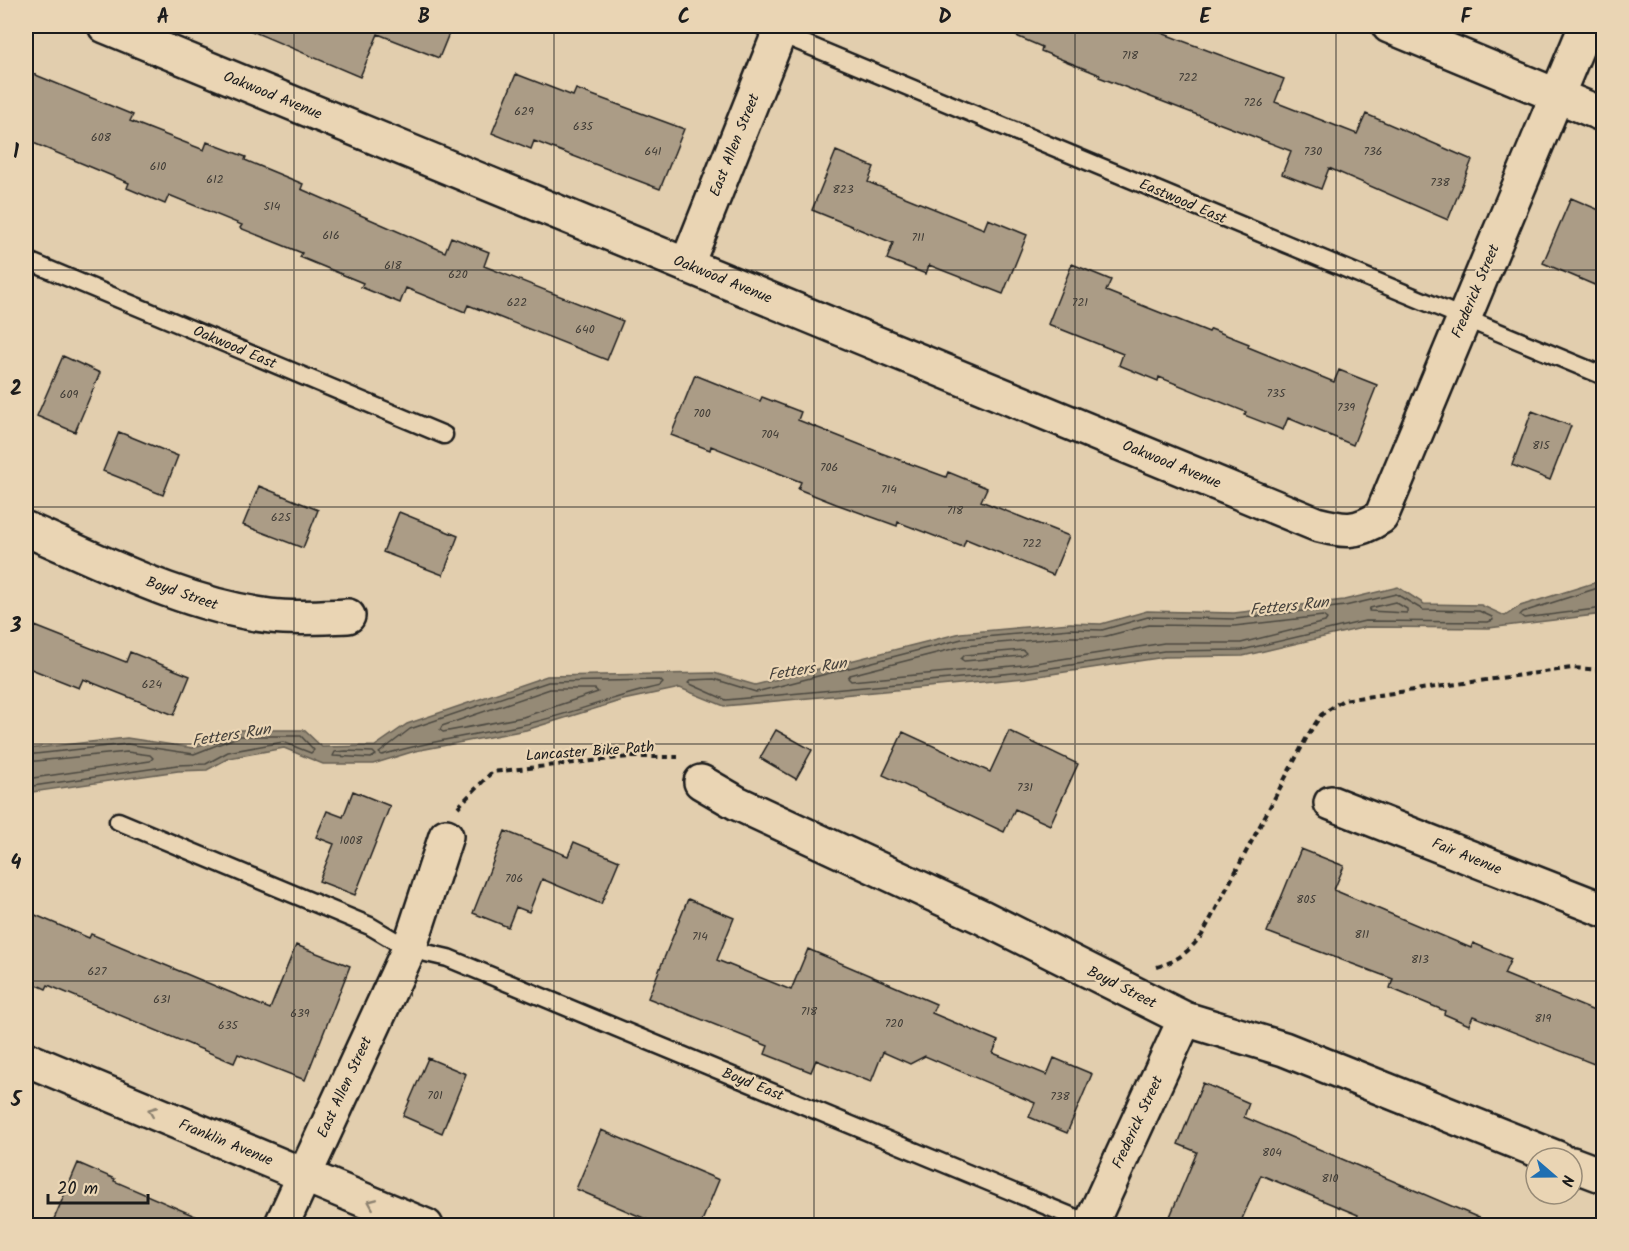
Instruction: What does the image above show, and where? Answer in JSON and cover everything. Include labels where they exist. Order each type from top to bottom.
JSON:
[{"type":"street","name":"Oakwood Avenue","points":[[105,26],[1316,524],[1342,531]]},
{"type":"street","points":[[1389,26],[1604,115]]},
{"type":"street","name":"Frederick Street","points":[[1342,531],[1363,529],[1381,517],[1586,26]]},
{"type":"street","name":"East Allen Street","points":[[687,264],[774,28]]},
{"type":"street","name":"Boyd Street","points":[[26,529],[151,584],[234,610],[272,616],[348,616]]},
{"type":"street","name":"Boyd Street","points":[[694,770],[737,803],[982,917],[1185,1019],[1284,1049],[1527,1146]]},
{"type":"street","name":"Fair Avenue","points":[[1331,803],[1604,910]]},
{"type":"street","name":"East Allen Street","points":[[281,1226],[303,1174],[409,949],[446,836]]},
{"type":"street","name":"Frederick Street","points":[[1092,1225],[1185,1019]]},
{"type":"street","name":"Franklin Avenue","points":[[26,1059],[426,1226]]},
{"type":"street","points":[[1584,1168],[1604,1176]]},
{"type":"lane","name":"Eastwood East","points":[[774,28],[1604,376]]},
{"type":"lane","name":"Oakwood East","points":[[26,260],[444,435]]},
{"type":"lane","name":"Boyd East","points":[[118,820],[360,922],[409,949],[448,958],[1092,1225]]},
{"type":"path","name":"Lancaster Bike Path","points":[[446,836],[446,827],[454,812],[492,772],[629,757],[694,770]]},
{"type":"water","name":"Fetters Run","points":[[1603,580],[1603,614],[1489,628],[1366,627],[1243,656],[1165,657],[1025,678],[724,706],[680,688],[623,700],[526,730],[415,751],[373,764],[323,764],[284,748],[229,758],[207,770],[178,771],[26,793],[26,749],[127,738],[193,748],[238,730],[304,730],[322,747],[375,746],[407,724],[547,676],[714,673],[755,685],[961,633],[1070,623],[1101,624],[1147,611],[1234,613],[1344,600],[1398,587],[1424,604],[1481,605],[1505,616],[1520,606]]},
{"type":"building","points":[[240,26],[452,26],[439,58],[378,34],[360,77]]},
{"type":"building","points":[[993,26],[1143,26],[1284,79],[1275,102],[1357,134],[1366,114],[1472,160],[1448,220],[1329,168],[1321,189],[1282,174],[1291,151],[1099,77],[1100,75],[1041,51],[1042,47]]},
{"type":"building","points":[[26,71],[133,115],[130,121],[204,150],[207,142],[246,157],[245,160],[303,184],[301,189],[445,252],[451,237],[489,252],[484,266],[623,321],[607,360],[468,305],[465,312],[406,288],[400,303],[361,287],[363,283],[300,257],[302,253],[240,228],[242,225],[169,195],[165,204],[127,188],[129,183],[26,140]]},
{"type":"building","points":[[516,74],[573,96],[576,89],[684,129],[660,189],[534,141],[531,149],[492,133]]},
{"type":"building","points":[[836,151],[874,167],[868,182],[984,229],[988,219],[1027,235],[1003,294],[929,265],[926,274],[887,259],[893,243],[812,210]]},
{"type":"building","points":[[1571,198],[1604,212],[1604,289],[1543,263]]},
{"type":"building","points":[[1072,264],[1111,280],[1106,291],[1209,332],[1211,329],[1249,344],[1248,347],[1334,382],[1339,370],[1377,385],[1353,445],[1288,418],[1283,430],[1244,415],[1246,412],[1159,377],[1158,381],[1119,365],[1123,354],[1048,324]]},
{"type":"building","points":[[63,356],[100,373],[75,432],[37,416]]},
{"type":"building","points":[[695,375],[760,401],[762,397],[801,412],[798,420],[881,453],[946,477],[948,472],[987,488],[981,501],[1069,536],[1053,575],[966,539],[963,547],[898,522],[897,526],[836,504],[798,489],[801,482],[711,446],[710,450],[671,435]]},
{"type":"building","points":[[1532,411],[1571,426],[1550,480],[1512,465]]},
{"type":"building","points":[[119,432],[178,456],[163,495],[103,471]]},
{"type":"building","points":[[259,486],[318,510],[303,548],[243,525]]},
{"type":"building","points":[[399,512],[458,536],[443,575],[383,552]]},
{"type":"building","points":[[35,626],[126,662],[130,652],[190,676],[174,715],[83,679],[79,688],[26,667],[26,651]]},
{"type":"building","points":[[776,730],[812,750],[796,779],[760,758]]},
{"type":"building","points":[[1009,731],[1078,764],[1050,825],[1015,809],[1004,832],[883,775],[903,732],[990,772]]},
{"type":"building","points":[[353,791],[390,806],[355,895],[319,881],[334,844],[316,837],[327,811],[343,817]]},
{"type":"building","points":[[505,831],[568,856],[574,842],[619,861],[601,904],[542,879],[529,912],[516,907],[508,927],[473,913]]},
{"type":"building","points":[[1301,849],[1344,866],[1334,890],[1471,948],[1473,943],[1511,959],[1504,974],[1604,1015],[1604,1068],[1473,1016],[1469,1025],[1444,1014],[1445,1011],[1390,988],[1393,979],[1267,932]]},
{"type":"building","points":[[688,899],[734,918],[717,960],[791,990],[808,949],[936,1004],[932,1013],[998,1041],[993,1053],[1047,1075],[1054,1058],[1092,1074],[1067,1133],[1029,1117],[1035,1103],[925,1056],[910,1064],[883,1052],[871,1082],[816,1060],[811,1072],[765,1054],[768,1046],[648,998]]},
{"type":"building","points":[[33,914],[89,938],[91,934],[270,1009],[296,945],[350,966],[305,1080],[238,1054],[234,1063],[48,985],[46,989],[26,980],[26,932]]},
{"type":"building","points":[[428,1058],[466,1074],[442,1133],[403,1116]]},
{"type":"building","points":[[1203,1083],[1249,1103],[1244,1117],[1498,1226],[1354,1226],[1358,1215],[1261,1175],[1239,1226],[1166,1226],[1197,1152],[1178,1144]]},
{"type":"building","points":[[601,1130],[719,1180],[700,1226],[662,1226],[576,1189]]},
{"type":"building","points":[[78,1163],[115,1179],[114,1181],[218,1226],[51,1226]]}]
